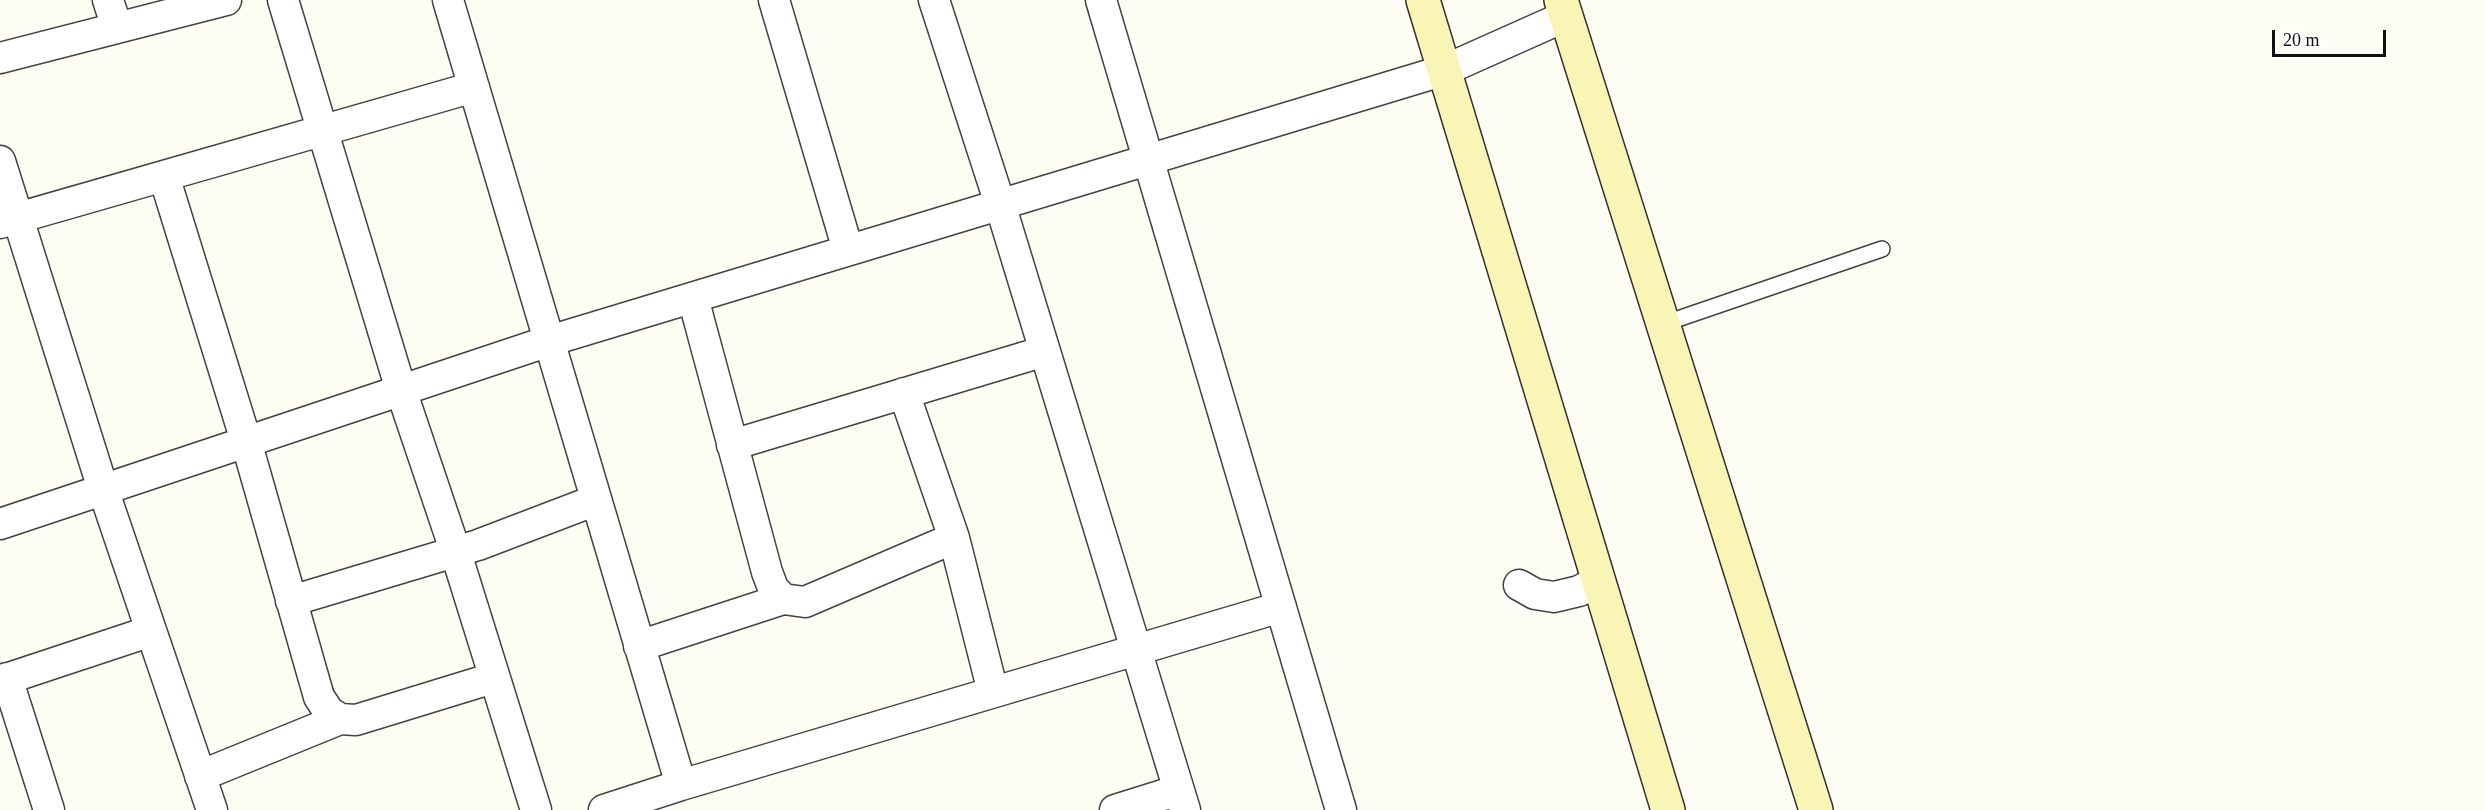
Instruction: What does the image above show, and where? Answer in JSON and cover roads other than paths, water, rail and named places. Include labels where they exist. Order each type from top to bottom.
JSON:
[{"type":"street","points":[[0,58],[112,14],[226,0]]},
{"type":"street","points":[[283,0],[401,390],[536,810]]},
{"type":"street","points":[[448,0],[681,785]]},
{"type":"street","points":[[774,0],[848,250]]},
{"type":"street","points":[[934,0],[1000,204],[1182,800],[1115,810]]},
{"type":"street","points":[[1101,0],[1341,810]]},
{"type":"street","points":[[1424,0],[1668,810]]},
{"type":"street","points":[[0,524],[549,341],[1445,70],[1564,8],[1816,810]]},
{"type":"street","points":[[9,220],[474,87]]},
{"type":"street","points":[[0,160],[9,220],[212,810]]},
{"type":"street","points":[[164,176],[246,441],[319,697],[329,712],[340,719]]},
{"type":"street","points":[[693,298],[767,572],[773,588],[783,599]]},
{"type":"street","points":[[732,445],[1045,351]]},
{"type":"street","points":[[904,393],[954,538],[993,692]]},
{"type":"street","points":[[291,601],[454,550],[478,545],[596,500]]},
{"type":"street","points":[[639,646],[783,599],[805,602],[954,538]]},
{"type":"street","points":[[1520,585],[1535,594],[1554,597],[1579,591],[1599,581]]},
{"type":"street","points":[[604,810],[681,785],[1281,607]]},
{"type":"street","points":[[49,810],[4,680],[151,631]]},
{"type":"street","points":[[200,776],[340,719],[356,720],[493,678]]},
{"type":"lane","points":[[1663,324],[1882,249]]}]
